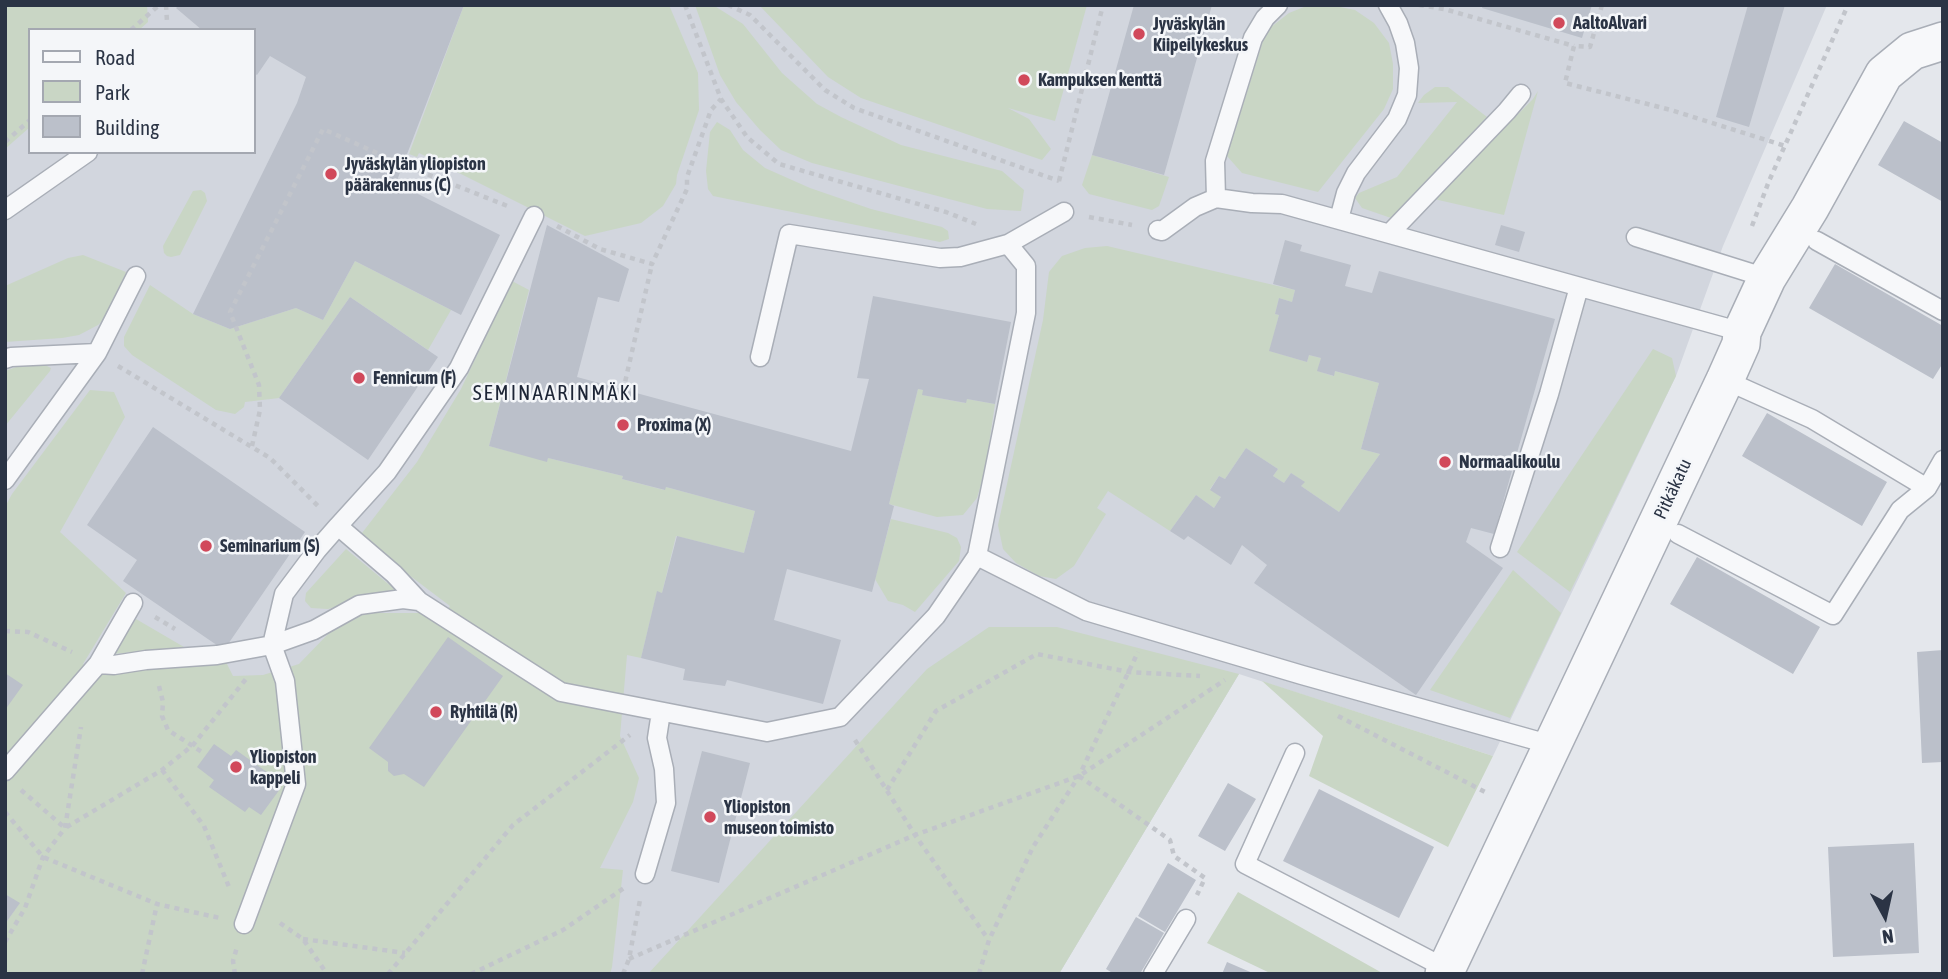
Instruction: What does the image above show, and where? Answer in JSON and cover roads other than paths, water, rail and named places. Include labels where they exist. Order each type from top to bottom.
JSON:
[{"type":"street","name":"Pitkäkatu","points":[[1446,971],[1725,380],[1767,278],[1810,208],[1884,74],[1912,51],[1943,41]]},
{"type":"lane","points":[[1216,198],[1215,162],[1252,38],[1265,18],[1278,5]]},
{"type":"lane","points":[[1339,219],[1346,193],[1356,173],[1397,119],[1407,95],[1409,68],[1405,43],[1388,5]]},
{"type":"lane","points":[[1390,233],[1521,94]]},
{"type":"lane","points":[[5,210],[85,154]]},
{"type":"lane","points":[[1158,230],[1162,231],[1195,207],[1216,198],[1282,204],[1579,287],[1742,338]]},
{"type":"lane","points":[[760,356],[789,234],[940,258],[960,257],[1008,244],[1064,212]]},
{"type":"lane","points":[[244,924],[296,784],[285,681],[272,645],[284,594],[317,550],[387,472],[459,368],[534,216]]},
{"type":"lane","points":[[1636,237],[1767,278]]},
{"type":"lane","points":[[1817,242],[1943,311]]},
{"type":"lane","points":[[338,526],[394,574],[419,601],[561,692],[767,732],[840,717],[936,616],[977,556],[1026,313],[1026,266],[1008,244]]},
{"type":"lane","points":[[5,480],[97,354],[136,276]]},
{"type":"lane","points":[[1500,548],[1549,394],[1579,287]]},
{"type":"lane","points":[[5,359],[97,354]]},
{"type":"lane","points":[[1725,380],[1812,419],[1927,488]]},
{"type":"lane","points":[[1678,534],[1833,615],[1900,510],[1927,488],[1943,460]]},
{"type":"lane","points":[[977,556],[1086,611],[1552,745]]},
{"type":"lane","points":[[98,664],[114,665],[217,655],[272,645],[314,630],[359,605],[403,598],[419,601]]},
{"type":"lane","points":[[10,777],[98,664],[133,603]]},
{"type":"lane","points":[[645,874],[666,803],[664,769],[657,738],[661,712]]},
{"type":"lane","points":[[1295,753],[1245,864],[1446,971]]},
{"type":"lane","points":[[1153,974],[1186,919]]},
{"type":"place","name":"AaltoAlvari","points":[[1559,23]]},
{"type":"place","name":"Jyväskylän Kiipeilykeskus","points":[[1139,34]]},
{"type":"place","name":"Kampuksen kenttä","points":[[1024,80]]},
{"type":"place","name":"Jyväskylän yliopiston päärakennus (C)","points":[[331,174]]},
{"type":"place","name":"Fennicum (F)","points":[[359,378]]},
{"type":"place","name":"Proxima (X)","points":[[623,425]]},
{"type":"place","name":"Normaalikoulu","points":[[1445,462]]},
{"type":"place","name":"Seminarium (S)","points":[[206,546]]},
{"type":"place","name":"Ryhtilä (R)","points":[[436,712]]},
{"type":"place","name":"Yliopiston kappeli","points":[[236,767]]},
{"type":"place","name":"Yliopiston museon toimisto","points":[[710,817]]},
{"type":"district","name":"SEMINAARINMÄKI","points":[[556,393]]}]
